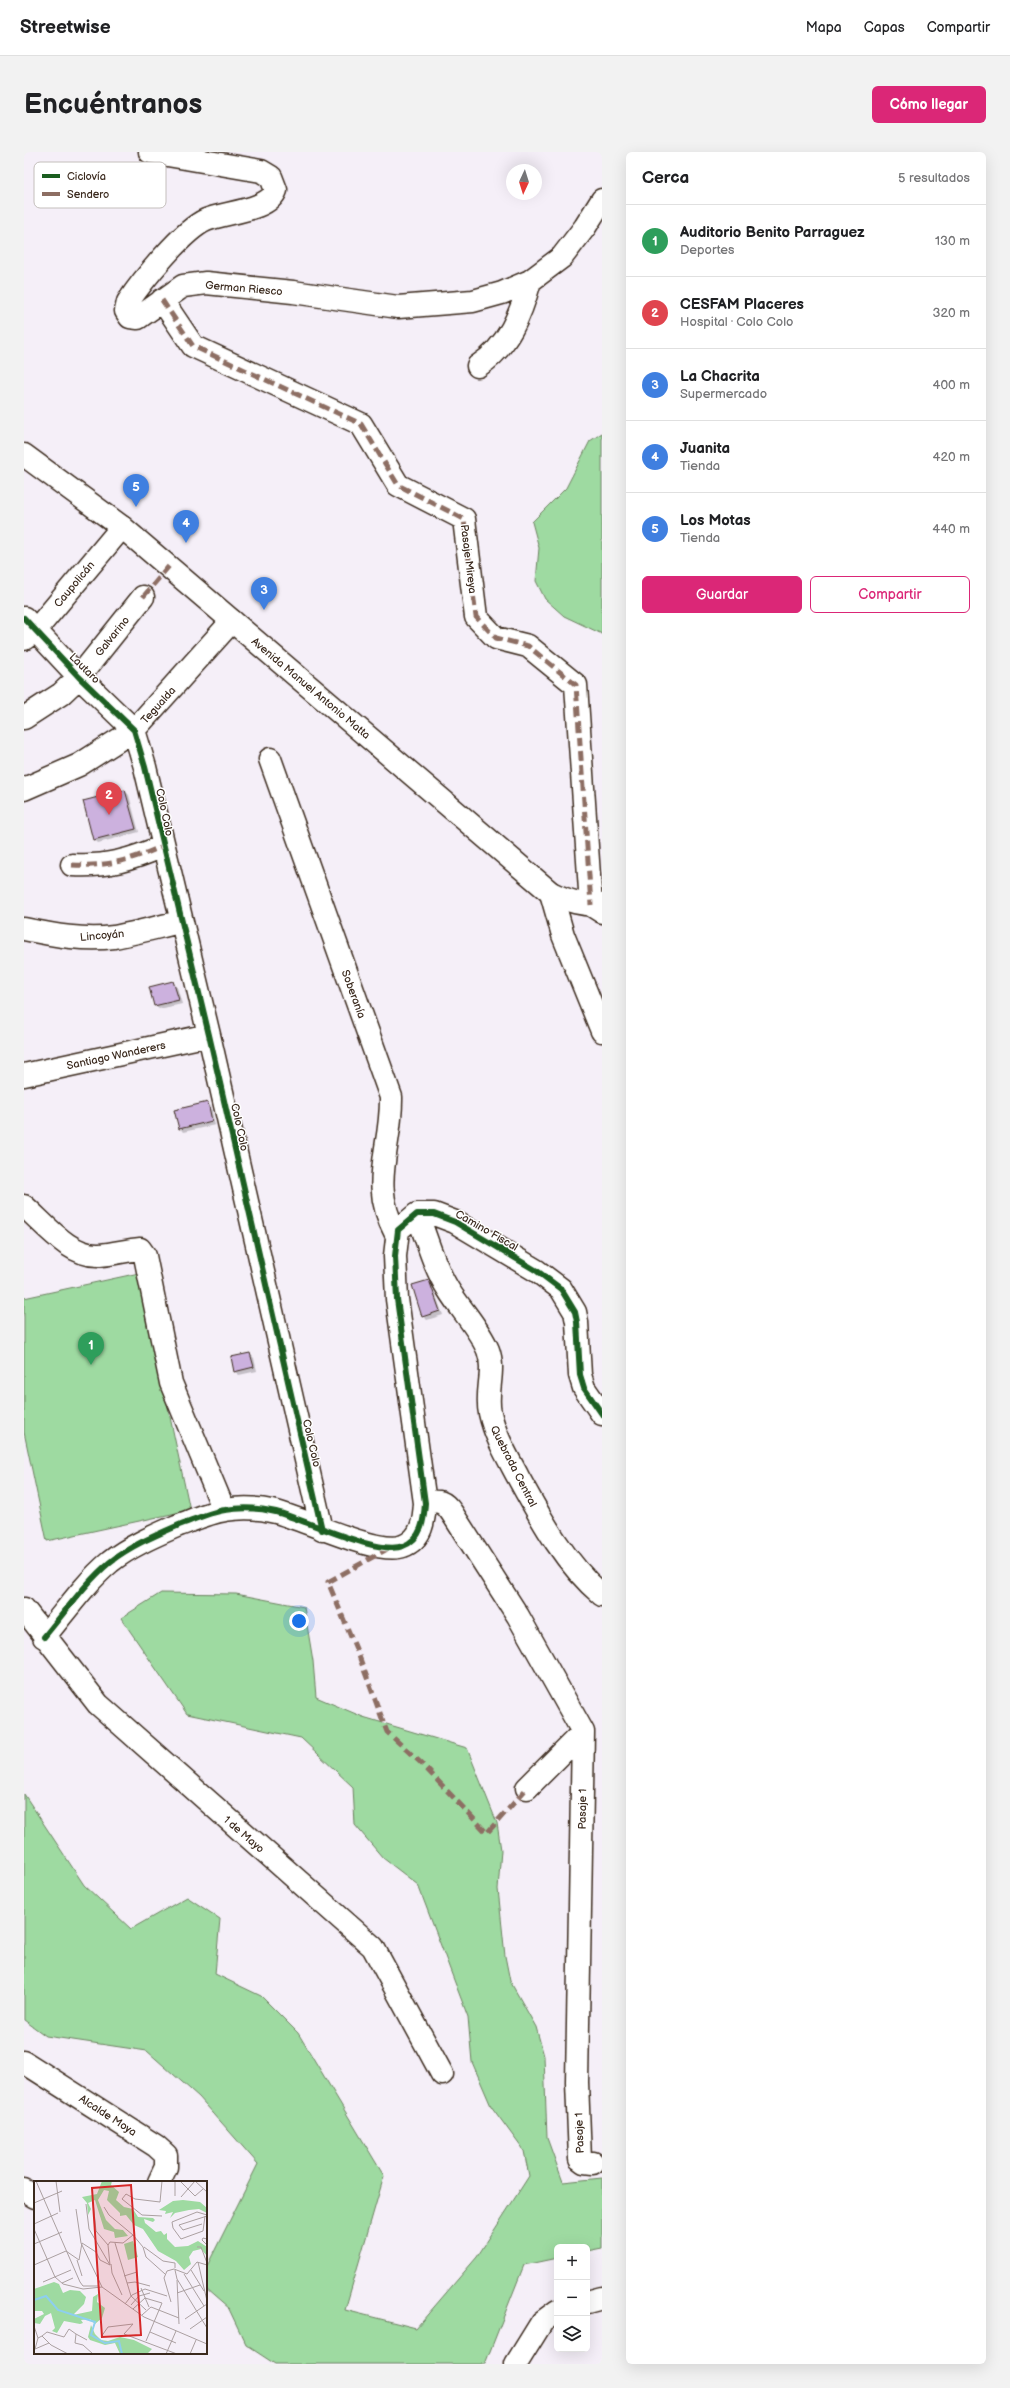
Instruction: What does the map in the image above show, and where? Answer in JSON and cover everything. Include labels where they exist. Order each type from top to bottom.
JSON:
[{"type":"street","name":"German Riesco","points":[[150,152],[261,171],[271,178],[276,190],[274,195],[264,203],[206,220],[189,230],[135,291],[128,302],[126,311],[130,317],[138,318],[183,286],[206,283],[292,292],[398,308],[473,301],[502,294],[530,282],[562,257],[585,227],[602,200]]},
{"type":"street","points":[[478,366],[491,358],[517,321],[530,282]]},
{"type":"street","name":"Pasaje Mireya","points":[[162,300],[194,346],[361,424],[398,485],[464,518],[476,617],[496,638],[528,646],[576,685],[598,907]]},
{"type":"street","name":"Avenida Manuel Antonio Matta","points":[[24,455],[122,527],[551,893],[571,902],[598,907]]},
{"type":"street","name":"Caupolicán","points":[[28,629],[122,527]]},
{"type":"street","name":"Galvarino","points":[[24,718],[61,694],[79,677],[143,597]]},
{"type":"street","name":"Tegualda","points":[[24,789],[79,765],[134,730],[232,621]]},
{"type":"street","name":"Lautaro","points":[[28,629],[134,730]]},
{"type":"street","name":"Colo Colo","points":[[134,730],[145,767],[180,922],[209,1035],[322,1530]]},
{"type":"street","name":"Soberanía","points":[[270,759],[391,1097],[391,1111],[380,1184],[382,1201],[388,1220],[396,1234]]},
{"type":"street","points":[[72,865],[109,865],[142,855],[163,846]]},
{"type":"street","points":[[551,893],[563,935],[602,1031]]},
{"type":"street","name":"Lincoyán","points":[[24,929],[56,936],[98,938],[113,937],[180,922]]},
{"type":"street","name":"Santiago Wanderers","points":[[24,1075],[209,1035]]},
{"type":"street","points":[[24,1206],[73,1249],[85,1254],[100,1255],[140,1249],[143,1252],[172,1383],[224,1510]]},
{"type":"street","points":[[44,1637],[79,1594],[110,1562],[146,1540],[192,1520],[224,1510],[255,1508],[276,1512],[322,1530],[391,1548],[403,1546],[413,1540],[424,1521],[425,1503],[397,1299],[396,1234],[402,1223],[416,1214]]},
{"type":"street","name":"Camino Fiscal","points":[[416,1214],[434,1214],[455,1222],[537,1270],[561,1289],[575,1312],[580,1374],[584,1388],[602,1414]]},
{"type":"street","name":"Quebrada Central","points":[[416,1214],[432,1258],[447,1288],[488,1351],[492,1368],[489,1408],[502,1445],[541,1518],[564,1553],[575,1568],[602,1595]]},
{"type":"street","points":[[425,1503],[440,1501],[445,1503],[452,1512],[518,1616],[583,1732],[526,1788]]},
{"type":"street","name":"1 de Mayo","points":[[24,1609],[44,1637],[98,1704],[373,1948],[442,2074]]},
{"type":"street","name":"Pasaje 1","points":[[583,1732],[577,2082],[580,2159],[584,2162],[593,2163]]},
{"type":"street","name":"Alcalde Moya","points":[[24,2062],[156,2146],[166,2155],[166,2167],[159,2181]]},
{"type":"street","points":[[24,2190],[34,2196]]},
{"type":"street","points":[[590,2301],[602,2298]]},
{"type":"street","points":[[516,2364],[542,2322],[554,2313]]},
{"type":"green space","points":[[602,433],[602,634],[564,616],[545,599],[536,581],[539,548],[532,522],[566,488],[590,441]]},
{"type":"green space","points":[[139,1273],[190,1510],[47,1541],[24,1432],[24,1298]]},
{"type":"green space","points":[[161,1593],[236,1594],[304,1607],[313,1661],[316,1697],[363,1717],[467,1748],[497,1823],[501,1850],[498,1889],[505,1956],[510,1981],[536,2027],[544,2056],[547,2138],[563,2182],[602,2178],[602,2248],[590,2250],[590,2244],[554,2244],[554,2259],[524,2265],[485,2364],[275,2364],[246,2345],[229,2309],[207,2290],[207,2266],[258,2164],[199,2097],[147,2051],[46,2036],[24,2020],[24,1794],[84,1885],[131,1929],[187,1897],[220,1919],[215,1974],[261,1996],[298,2033],[384,2176],[345,2310],[416,2328],[477,2257],[529,2176],[524,2151],[491,2106],[472,2062],[468,2017],[418,1885],[383,1858],[355,1825],[353,1787],[301,1738],[187,1714],[121,1618]]},
{"type":"building","points":[[125,790],[136,829],[93,840],[83,801]]},
{"type":"building","points":[[173,981],[179,1000],[154,1006],[149,987]]},
{"type":"building","points":[[208,1102],[212,1121],[179,1129],[174,1110]]},
{"type":"building","points":[[429,1280],[440,1311],[422,1317],[412,1285]]},
{"type":"building","points":[[250,1353],[254,1367],[234,1372],[231,1357]]},
{"type":"marked path","points":[[162,300],[193,346],[361,424],[398,485],[464,519],[476,617],[496,638],[528,646],[576,685],[591,905]]},
{"type":"marked path","points":[[143,597],[169,566]]},
{"type":"marked path","points":[[72,865],[96,865],[119,862],[163,846]]},
{"type":"marked path","points":[[389,1548],[328,1582],[359,1656],[387,1732],[421,1763],[487,1833],[527,1788]]},
{"type":"cycle path","points":[[24,618],[79,677],[134,730],[145,767],[209,1035],[322,1530]]},
{"type":"cycle path","points":[[44,1637],[92,1579],[118,1556],[161,1533],[213,1512],[244,1508],[276,1512],[377,1546],[392,1548],[403,1546],[414,1539],[423,1522],[425,1503],[397,1299],[395,1256],[398,1230],[417,1214],[434,1214],[455,1222],[537,1271],[561,1289],[575,1312],[577,1322],[580,1375],[584,1388],[602,1414]]},
{"type":"place","name":"Los Motas","points":[[136,507]]},
{"type":"place","name":"Juanita","points":[[186,543]]},
{"type":"place","name":"La Chacrita","points":[[264,610]]},
{"type":"place","name":"CESFAM Placeres","points":[[109,815]]},
{"type":"place","name":"Auditorio Benito Parraguez","points":[[91,1365]]}]
